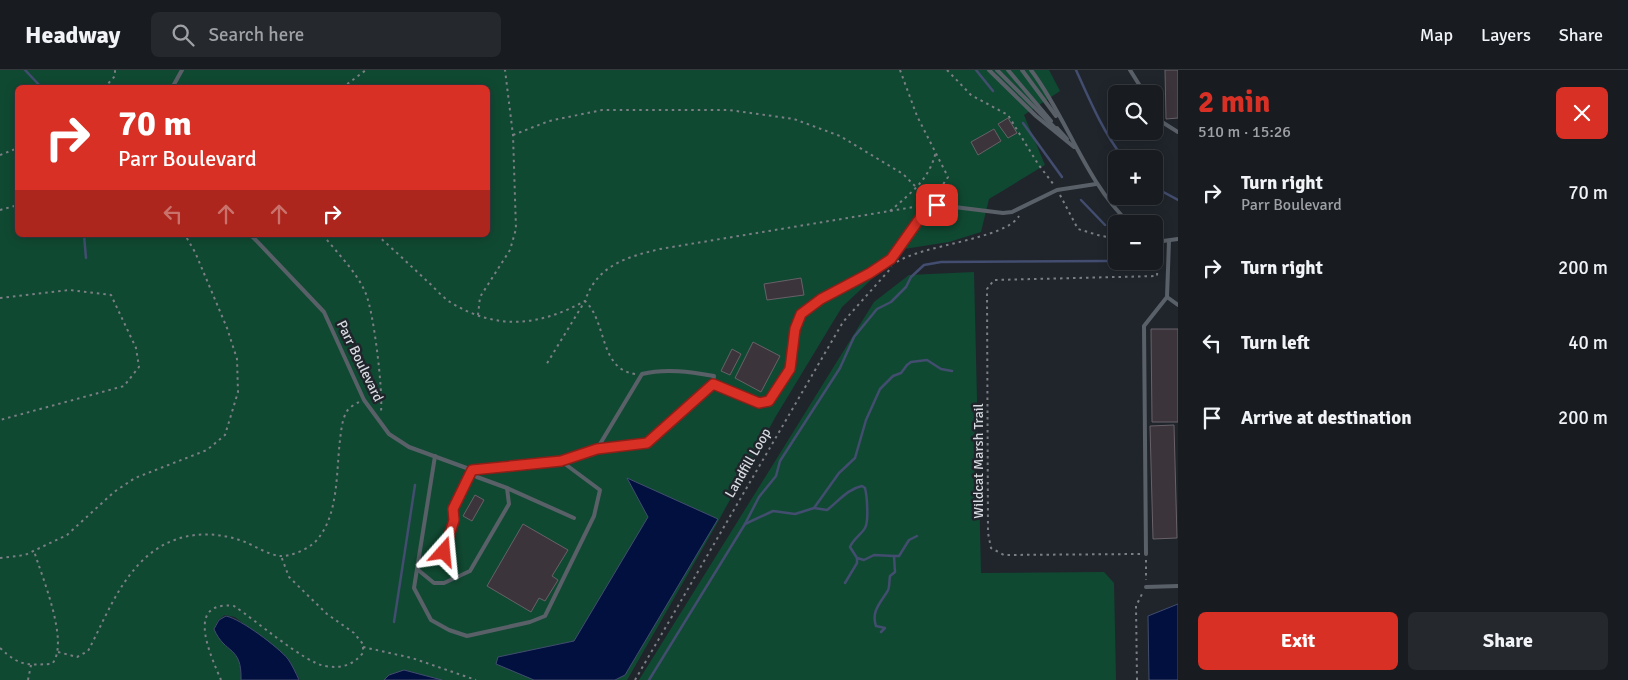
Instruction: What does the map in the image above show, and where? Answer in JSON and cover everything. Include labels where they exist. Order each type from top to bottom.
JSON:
[{"type":"lane","points":[[174,85],[182,70]]},
{"type":"lane","points":[[989,70],[1036,116],[1076,148]]},
{"type":"lane","points":[[996,70],[1076,148]]},
{"type":"lane","points":[[1008,70],[1076,148]]},
{"type":"lane","points":[[1022,70],[1048,104],[1076,148]]},
{"type":"lane","points":[[1031,70],[1054,106],[1096,184],[1122,215]]},
{"type":"lane","points":[[1130,70],[1139,85]]},
{"type":"lane","points":[[1163,123],[1178,132]]},
{"type":"lane","points":[[597,449],[642,374],[688,371],[714,376],[713,384],[759,403],[769,401],[790,369],[795,329],[801,314],[821,299],[870,273],[891,259],[930,204],[1003,213],[1012,212],[1022,205],[1057,190],[1096,184]]},
{"type":"lane","name":"Parr Boulevard","points":[[253,237],[324,312],[364,400],[389,434],[409,447],[472,470],[561,461],[597,449],[647,443],[713,384]]},
{"type":"lane","points":[[1163,241],[1178,240]]},
{"type":"lane","points":[[1146,554],[1144,326],[1167,297],[1169,241]]},
{"type":"lane","points":[[1167,297],[1178,305]]},
{"type":"lane","points":[[435,456],[414,588],[432,620],[449,630],[467,636],[530,622],[545,616],[594,516],[600,490],[561,461]]},
{"type":"lane","points":[[444,552],[454,520],[453,509],[472,470],[477,477],[507,488],[574,518]]},
{"type":"lane","points":[[417,569],[434,583],[444,583],[470,572],[509,504],[507,488]]},
{"type":"lane","points":[[1146,587],[1178,586]]},
{"type":"path","points":[[106,85],[114,76],[115,70]]},
{"type":"path","points":[[346,85],[366,70]]},
{"type":"path","points":[[478,315],[480,297],[510,250],[516,229],[513,135],[505,70]]},
{"type":"path","points":[[546,365],[585,300],[589,287],[596,278],[621,259],[639,254],[767,231],[888,213],[930,204],[948,177],[917,116],[900,70]]},
{"type":"path","points":[[947,70],[971,95],[1008,115],[1038,164],[1057,190],[1078,229],[1108,237]]},
{"type":"path","points":[[513,135],[549,121],[602,110],[729,110],[794,119],[840,136],[903,174],[916,187]]},
{"type":"path","points":[[0,155],[15,149]]},
{"type":"path","points":[[888,213],[932,169],[936,151]]},
{"type":"path","name":"Landfill Loop","points":[[636,680],[843,322],[894,264],[908,255],[967,241],[996,230],[1019,218],[1022,205]]},
{"type":"path","points":[[0,210],[15,206]]},
{"type":"path","points":[[0,558],[24,555],[68,535],[114,492],[135,478],[206,450],[225,434],[238,392],[237,359],[227,328],[195,252],[186,237]]},
{"type":"path","points":[[325,237],[350,268],[366,293],[373,323],[381,405],[380,422]]},
{"type":"path","points":[[378,237],[450,302],[478,315],[510,322],[532,322],[560,314],[585,300]]},
{"type":"path","name":"Wildcat Marsh Trail","points":[[1146,554],[1004,555],[990,548],[988,533],[987,289],[994,280],[1157,276],[1158,270]]},
{"type":"path","points":[[0,298],[70,290],[110,295],[136,348],[139,367],[124,386],[0,420]]},
{"type":"path","points":[[585,300],[599,322],[613,362],[627,372],[642,374]]},
{"type":"path","points":[[58,652],[77,657],[88,651],[129,575],[143,560],[162,545],[186,536],[214,533],[237,539],[280,556],[300,551],[314,544],[325,530],[332,509],[342,426],[347,411],[364,400]]},
{"type":"path","points":[[0,648],[12,660],[32,665],[52,664],[58,652],[59,645],[51,605],[34,550]]},
{"type":"path","points":[[1137,680],[1136,606],[1146,587],[1146,554]]},
{"type":"path","points":[[221,680],[204,632],[205,621],[211,611],[222,605],[234,606],[306,658],[323,666],[337,667],[354,663],[363,653],[363,647],[354,633],[327,614],[290,577],[280,556]]},
{"type":"path","points":[[363,647],[412,658],[476,680]]},
{"type":"path","points":[[28,680],[32,665]]},
{"type":"green space","points":[[0,70],[1049,70],[1060,91],[1024,115],[1045,165],[989,199],[981,232],[949,242],[904,249],[842,307],[776,416],[627,680],[441,680],[405,670],[389,675],[384,680],[300,680],[288,658],[235,617],[225,615],[218,620],[214,629],[223,643],[239,661],[241,680],[0,680]]},
{"type":"green space","points":[[974,272],[981,573],[1104,572],[1114,583],[1116,680],[639,680],[874,302],[909,275]]},
{"type":"shaded area","points":[[627,478],[718,519],[625,675],[615,680],[534,680],[496,664],[498,657],[574,641],[648,517]]},
{"type":"shaded area","points":[[1178,604],[1178,680],[1149,680],[1148,616]]},
{"type":"shaded area","points":[[226,616],[241,622],[276,648],[288,659],[299,680],[241,680],[241,669],[236,655],[223,643],[214,629],[219,620]]},
{"type":"shaded area","points":[[404,670],[442,680],[384,680],[389,675]]},
{"type":"building","points":[[1165,70],[1178,70],[1178,118],[1166,119]]},
{"type":"building","points":[[1008,118],[1017,133],[1008,138],[998,124]]},
{"type":"building","points":[[994,129],[1001,141],[978,155],[971,142]]},
{"type":"building","points":[[801,278],[804,295],[767,300],[764,284]]},
{"type":"building","points":[[1151,329],[1178,329],[1178,422],[1152,422]]},
{"type":"building","points":[[753,342],[780,356],[761,392],[735,378]]},
{"type":"building","points":[[732,349],[741,354],[730,375],[721,371]]},
{"type":"building","points":[[1174,425],[1177,538],[1153,539],[1150,426]]},
{"type":"building","points":[[475,495],[484,500],[472,521],[463,516]]},
{"type":"building","points":[[523,524],[568,550],[552,576],[558,580],[545,601],[539,598],[531,612],[487,586]]},
{"type":"waterway","points":[[25,70],[39,85]]},
{"type":"waterway","points":[[976,70],[993,91]]},
{"type":"waterway","points":[[1076,70],[1103,127],[1117,150]]},
{"type":"waterway","points":[[1023,123],[1062,177]]},
{"type":"waterway","points":[[1163,192],[1178,200]]},
{"type":"waterway","points":[[1081,200],[1105,225]]},
{"type":"waterway","points":[[84,237],[86,258]]},
{"type":"waterway","points":[[649,680],[745,524],[759,497],[776,476],[780,461],[840,368],[854,337],[877,309],[891,302],[906,287],[911,277],[924,265],[941,262],[1107,261]]},
{"type":"waterway","points":[[745,524],[773,511],[795,514],[814,508],[839,473],[855,458],[866,420],[880,389],[893,376],[901,373],[911,362],[927,360],[941,369],[952,371]]},
{"type":"waterway","points":[[394,622],[415,485]]},
{"type":"waterway","points":[[814,508],[827,510],[852,490],[862,486],[865,488],[866,525],[850,547],[857,558],[864,560],[874,555],[894,556],[895,572],[890,576],[888,591],[875,612],[876,626],[885,628],[881,632]]},
{"type":"waterway","points":[[894,556],[899,556],[909,540],[917,536]]},
{"type":"waterway","points":[[845,583],[857,563],[857,558]]},
{"type":"route","points":[[444,552],[454,520],[453,509],[472,470],[561,461],[597,449],[647,443],[713,384],[759,403],[769,401],[790,369],[795,329],[801,314],[821,299],[870,273],[891,259],[930,204],[937,205]]}]
